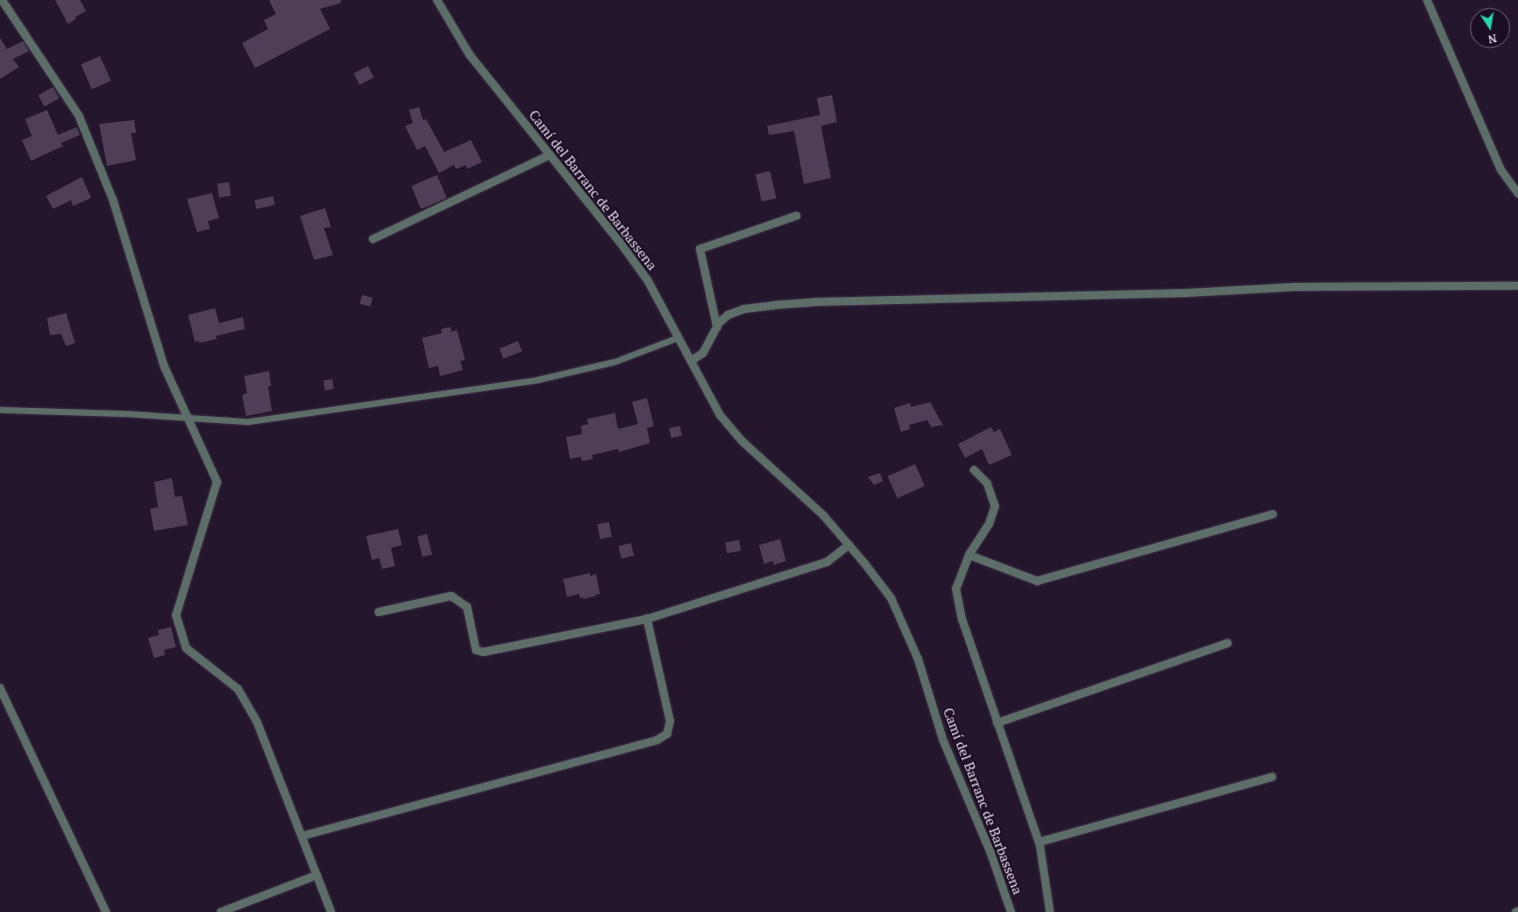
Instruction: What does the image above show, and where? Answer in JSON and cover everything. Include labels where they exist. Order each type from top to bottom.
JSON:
[{"type":"street","points":[[2,0],[79,116],[113,200],[164,366],[186,418],[217,482],[176,615],[186,648],[238,689],[256,722],[318,875],[331,912]]},
{"type":"street","name":"Camí del Barranc de Barbassena","points":[[437,0],[469,54],[619,241],[648,281],[720,415],[742,441],[824,516],[891,598],[918,659],[943,740],[990,850],[1011,912]]},
{"type":"street","points":[[1427,0],[1501,170],[1517,191]]},
{"type":"street","points":[[373,239],[550,155]]},
{"type":"street","points":[[717,327],[700,249],[796,216]]},
{"type":"street","points":[[691,361],[704,353],[719,322],[728,315],[744,309],[814,302],[1186,293],[1294,287],[1518,286]]},
{"type":"street","points":[[974,470],[987,483],[995,506],[989,524],[970,555],[956,589],[962,619],[1039,842],[1050,912]]},
{"type":"street","points":[[970,555],[1038,580],[1272,514]]},
{"type":"street","points":[[379,612],[452,596],[466,607],[476,650],[483,652],[647,619],[827,562],[849,545]]},
{"type":"street","points":[[302,836],[657,740],[667,734],[670,721],[647,619]]},
{"type":"street","points":[[997,723],[1228,643]]},
{"type":"street","points":[[0,688],[106,912]]},
{"type":"street","points":[[1039,842],[1272,777]]},
{"type":"street","points":[[221,912],[318,875]]},
{"type":"lane","points":[[0,410],[127,414],[248,422],[538,380],[615,362],[678,338]]},
{"type":"building","points":[[55,0],[80,0],[86,11],[75,17],[76,19],[68,24]]},
{"type":"building","points":[[269,0],[341,0],[341,3],[320,9],[330,29],[255,68],[242,43],[268,29],[264,20],[276,14]]},
{"type":"building","points":[[0,38],[7,49],[23,41],[29,51],[13,59],[19,67],[0,79]]},
{"type":"building","points":[[100,56],[111,81],[92,89],[81,65]]},
{"type":"building","points":[[368,66],[374,78],[360,85],[354,73]]},
{"type":"building","points":[[53,87],[59,98],[44,107],[38,95]]},
{"type":"building","points":[[832,95],[837,122],[821,126],[831,178],[804,184],[794,131],[769,135],[767,126],[820,115],[817,98]]},
{"type":"building","points":[[419,107],[423,120],[426,119],[444,152],[471,140],[482,162],[467,169],[466,165],[456,169],[454,165],[439,173],[425,146],[417,150],[405,126],[413,123],[409,110]]},
{"type":"building","points":[[47,110],[58,135],[77,127],[80,135],[61,143],[63,146],[31,161],[22,140],[32,136],[25,119]]},
{"type":"building","points":[[134,120],[136,133],[131,133],[136,160],[107,166],[99,124]]},
{"type":"building","points":[[770,171],[776,198],[762,202],[755,174]]},
{"type":"building","points":[[437,175],[447,198],[421,209],[411,186]]},
{"type":"building","points":[[82,177],[91,198],[73,206],[71,200],[53,209],[46,196]]},
{"type":"building","points":[[229,182],[231,196],[219,198],[217,184]]},
{"type":"building","points":[[212,193],[219,218],[208,221],[210,229],[197,232],[187,199]]},
{"type":"building","points":[[273,196],[275,205],[257,209],[254,200]]},
{"type":"building","points":[[325,208],[331,227],[324,228],[333,255],[314,260],[300,216]]},
{"type":"building","points":[[362,295],[373,298],[370,307],[360,304]]},
{"type":"building","points":[[215,308],[219,323],[243,317],[245,329],[216,336],[217,339],[199,343],[199,341],[195,342],[188,315]]},
{"type":"building","points":[[66,313],[75,343],[66,346],[61,334],[50,335],[47,318]]},
{"type":"building","points":[[450,327],[452,332],[457,330],[465,360],[460,361],[463,370],[440,376],[438,366],[429,368],[422,338],[442,333],[441,329]]},
{"type":"building","points":[[518,341],[522,351],[504,359],[499,348]]},
{"type":"building","points":[[269,371],[271,386],[268,387],[272,411],[246,416],[242,395],[247,393],[244,376]]},
{"type":"building","points":[[332,379],[334,389],[325,391],[323,381]]},
{"type":"building","points":[[647,398],[654,426],[647,428],[650,443],[619,452],[618,449],[592,455],[593,459],[582,461],[581,457],[570,459],[566,437],[582,434],[581,426],[588,424],[587,419],[615,413],[618,429],[638,424],[632,402]]},
{"type":"building","points":[[930,402],[943,425],[931,427],[927,420],[909,425],[910,429],[901,432],[894,408],[910,403],[911,407]]},
{"type":"building","points":[[680,426],[682,436],[671,438],[669,428]]},
{"type":"building","points":[[991,427],[994,432],[1000,429],[1012,455],[989,465],[982,449],[965,458],[958,444]]},
{"type":"building","points":[[915,464],[925,486],[897,498],[888,476]]},
{"type":"building","points":[[880,473],[883,481],[874,485],[868,477]]},
{"type":"building","points":[[172,478],[175,497],[182,496],[188,525],[154,531],[150,509],[158,507],[154,482]]},
{"type":"building","points":[[609,522],[612,537],[600,539],[597,524]]},
{"type":"building","points":[[398,529],[402,545],[391,548],[395,566],[382,569],[379,558],[372,560],[366,536]]},
{"type":"building","points":[[427,534],[432,554],[422,557],[417,536]]},
{"type":"building","points":[[780,539],[786,561],[774,565],[773,561],[764,564],[759,545]]},
{"type":"building","points":[[739,540],[741,551],[727,553],[725,542]]},
{"type":"building","points":[[631,543],[634,556],[621,559],[618,546]]},
{"type":"building","points":[[590,573],[590,576],[596,574],[600,594],[583,599],[583,597],[580,598],[579,594],[567,597],[563,579]]},
{"type":"building","points":[[171,627],[176,647],[164,650],[165,655],[154,658],[148,638],[159,635],[158,630]]}]
